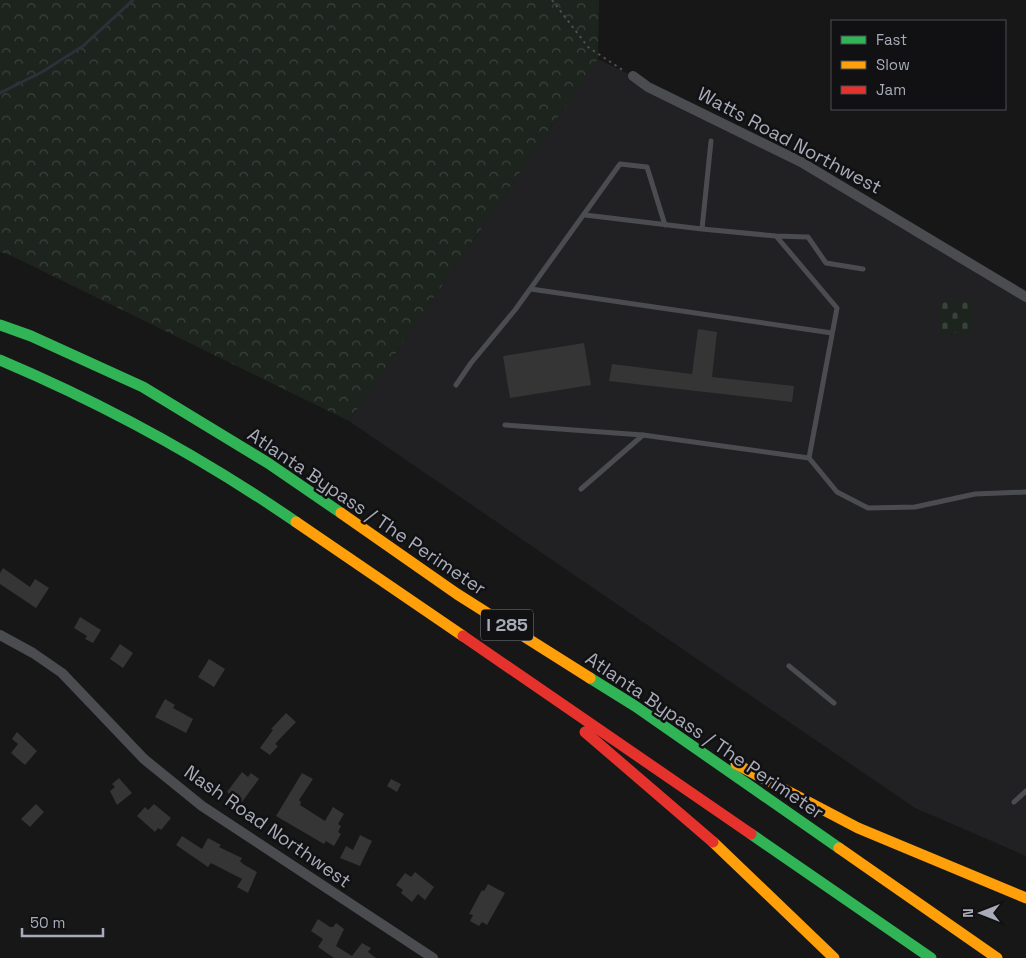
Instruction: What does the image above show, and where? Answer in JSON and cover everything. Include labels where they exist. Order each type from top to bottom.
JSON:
[{"type":"highway","name":"Atlanta Bypass / The Perimeter","points":[[0,325],[31,336],[143,387],[268,463],[457,594],[635,706],[997,958]]},
{"type":"highway","name":"I 285","points":[[0,360],[96,404],[177,445],[263,499],[931,958]]},
{"type":"highway","points":[[514,672],[719,847],[834,958]]},
{"type":"highway","points":[[635,706],[769,783],[858,828],[1026,898]]},
{"type":"street","name":"Watts Road Northwest","points":[[632,76],[648,87],[801,162],[1026,296]]},
{"type":"street","name":"Nash Road Northwest","points":[[0,635],[33,653],[62,673],[144,759],[202,806],[433,958]]},
{"type":"lane","points":[[702,229],[711,141]]},
{"type":"lane","points":[[456,385],[471,363],[531,288],[620,164],[647,167],[665,225]]},
{"type":"lane","points":[[585,215],[702,229],[808,237],[826,263],[863,269]]},
{"type":"lane","points":[[776,236],[837,308],[809,458]]},
{"type":"lane","points":[[531,288],[832,333]]},
{"type":"lane","points":[[505,425],[643,435],[809,458],[837,492],[868,508],[915,507],[975,494],[1026,492]]},
{"type":"lane","points":[[581,489],[643,435]]},
{"type":"lane","points":[[789,666],[834,703]]},
{"type":"lane","points":[[1014,802],[1026,792]]},
{"type":"path","points":[[552,0],[588,48],[632,76]]},
{"type":"shaded area","points":[[598,59],[817,167],[983,268],[1026,290],[1026,856],[915,808],[349,421]]},
{"type":"green space","points":[[0,0],[599,0],[598,59],[349,421],[10,255],[0,252]]},
{"type":"green space","points":[[939,301],[972,301],[972,333],[939,333]]},
{"type":"building","points":[[698,329],[717,332],[712,377],[794,386],[792,402],[609,381],[612,364],[692,374]]},
{"type":"building","points":[[584,343],[591,385],[510,398],[503,356]]},
{"type":"building","points":[[3,568],[30,587],[35,579],[49,588],[36,608],[0,584],[0,573]]},
{"type":"building","points":[[80,617],[101,630],[93,643],[85,639],[87,636],[74,628]]},
{"type":"building","points":[[120,644],[133,653],[123,668],[110,659]]},
{"type":"building","points":[[209,659],[225,669],[214,687],[198,677]]},
{"type":"building","points":[[165,699],[175,705],[173,708],[193,719],[186,733],[155,717]]},
{"type":"building","points":[[286,713],[296,722],[275,744],[278,746],[270,755],[260,748],[273,730],[271,729]]},
{"type":"building","points":[[17,732],[37,751],[25,765],[11,753],[18,744],[12,739]]},
{"type":"building","points":[[242,772],[248,777],[251,773],[259,779],[242,802],[227,792]]},
{"type":"building","points":[[302,773],[313,779],[299,800],[301,802],[300,805],[325,821],[333,807],[344,814],[338,824],[341,826],[338,832],[341,834],[334,846],[326,841],[324,844],[276,816]]},
{"type":"building","points":[[119,778],[132,793],[117,805],[110,791],[115,787],[112,784]]},
{"type":"building","points":[[391,779],[401,784],[397,792],[387,786]]},
{"type":"building","points":[[36,804],[44,812],[30,827],[21,819]]},
{"type":"building","points":[[154,804],[171,818],[161,830],[158,828],[155,832],[137,816],[145,807],[148,810]]},
{"type":"building","points":[[360,835],[372,841],[360,866],[340,858],[346,846],[353,850]]},
{"type":"building","points":[[182,836],[202,849],[208,838],[221,845],[219,847],[242,858],[240,861],[243,864],[257,872],[248,893],[237,887],[242,879],[211,863],[208,867],[176,845]]},
{"type":"building","points":[[415,872],[434,887],[425,900],[418,894],[412,902],[401,893],[403,890],[396,885],[405,873],[411,877]]},
{"type":"building","points":[[488,884],[505,893],[487,925],[482,922],[479,926],[470,921],[473,915],[469,914],[482,890],[484,891]]},
{"type":"building","points":[[318,919],[330,927],[333,927],[336,923],[344,929],[336,946],[352,956],[362,943],[371,948],[368,952],[376,958],[334,958],[318,947],[323,939],[311,931]]},
{"type":"waterway","points":[[0,93],[42,72],[83,46],[133,0]]},
{"type":"traffic: fast","points":[[0,325],[31,336],[143,387],[268,463],[341,513]]},
{"type":"traffic: fast","points":[[0,360],[77,395],[152,433],[261,498],[296,522]]},
{"type":"traffic: fast","points":[[590,678],[635,706],[839,848]]},
{"type":"traffic: fast","points":[[751,834],[931,958]]},
{"type":"traffic: slow","points":[[341,513],[457,594],[590,678]]},
{"type":"traffic: slow","points":[[296,522],[463,636]]},
{"type":"traffic: slow","points":[[736,764],[858,828],[1026,898]]},
{"type":"traffic: slow","points":[[713,842],[834,958]]},
{"type":"traffic: slow","points":[[839,848],[997,958]]},
{"type":"traffic: jam","points":[[463,636],[751,834]]},
{"type":"traffic: jam","points":[[585,732],[713,842]]}]
